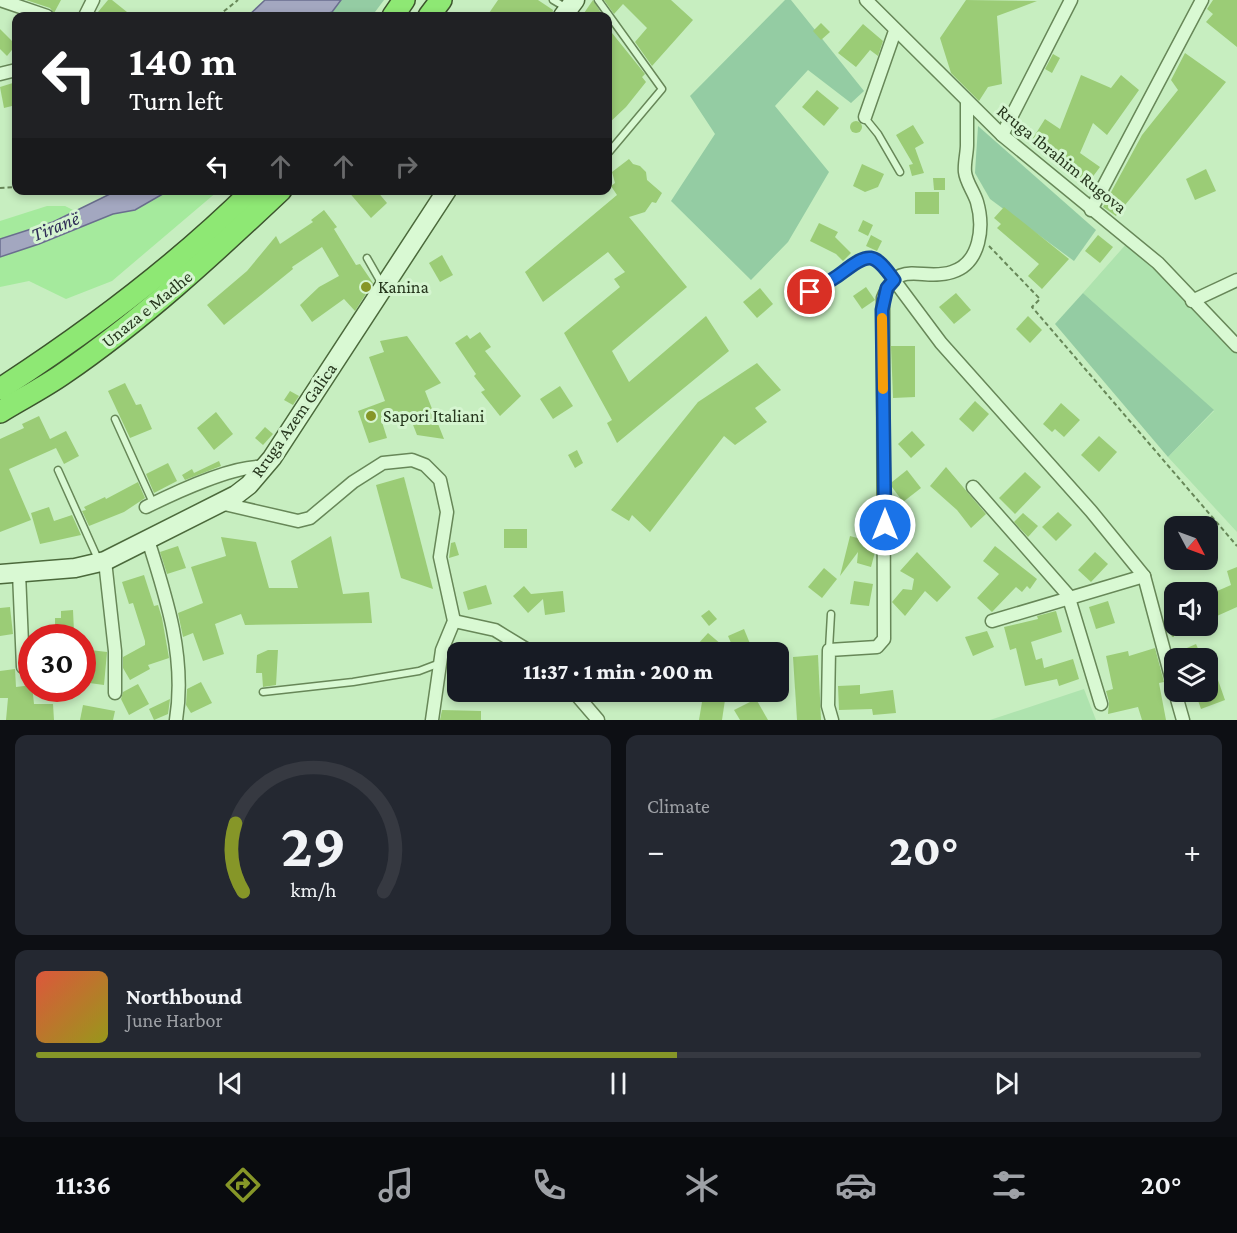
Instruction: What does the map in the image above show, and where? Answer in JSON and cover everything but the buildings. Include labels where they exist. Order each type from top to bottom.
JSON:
[{"type":"highway","name":"Unaza e Madhe","points":[[0,389],[69,344],[136,294],[219,224],[248,195]]},
{"type":"highway","name":"Unaza e Madhe","points":[[0,412],[62,375],[135,320],[194,272],[276,195]]},
{"type":"main road","name":"Rruga Azem Galica","points":[[0,574],[102,562],[220,503],[249,485],[265,467],[444,195]]},
{"type":"street","points":[[0,0],[35,12]]},
{"type":"street","name":"Rruga Ibrahim Rugova","points":[[866,0],[967,103],[1002,135],[1091,210],[1129,236],[1158,263],[1237,346]]},
{"type":"street","points":[[1002,135],[1071,0]]},
{"type":"street","points":[[1091,210],[1202,0]]},
{"type":"street","points":[[865,117],[895,31]]},
{"type":"street","points":[[832,720],[828,706],[829,650],[877,647],[884,639],[882,310],[887,288],[894,280],[909,272],[943,275],[957,271],[969,260],[982,228],[977,201],[965,173],[967,103]]},
{"type":"street","points":[[894,280],[941,343],[1091,511],[1144,576],[1164,650]]},
{"type":"street","points":[[1192,301],[1237,280]]},
{"type":"street","points":[[220,503],[298,521],[310,518],[353,482],[383,463],[412,460],[425,465],[440,480],[447,512],[440,557],[454,621],[447,633],[440,663],[432,720]]},
{"type":"street","points":[[150,505],[236,470],[252,466],[265,467]]},
{"type":"street","points":[[973,487],[1068,598],[1101,704]]},
{"type":"street","points":[[148,540],[163,585],[177,651],[179,693],[176,720]]},
{"type":"street","points":[[102,562],[115,651],[116,693]]},
{"type":"street","points":[[19,573],[21,624]]},
{"type":"street","points":[[992,621],[1144,576]]},
{"type":"street","points":[[454,621],[495,630],[515,642]]},
{"type":"street","points":[[583,702],[598,720]]},
{"type":"street","points":[[1178,702],[1183,720]]},
{"type":"lane","points":[[612,19],[662,89],[612,148]]},
{"type":"lane","points":[[865,117],[878,134],[900,172]]},
{"type":"lane","points":[[810,292],[842,273],[859,258],[868,256],[876,260],[894,280]]},
{"type":"lane","points":[[367,258],[384,289]]},
{"type":"lane","points":[[115,420],[150,505]]},
{"type":"lane","points":[[58,470],[102,562]]},
{"type":"lane","points":[[829,650],[831,614]]},
{"type":"lane","points":[[263,692],[354,682],[419,671],[440,663]]},
{"type":"path","points":[[223,12],[238,0]]},
{"type":"path","points":[[980,237],[1040,299],[1032,308],[1237,546]]},
{"type":"shaded area","points":[[341,0],[384,0],[375,12],[332,12]]},
{"type":"shaded area","points":[[785,0],[791,0],[864,91],[851,103],[808,70],[775,106],[829,172],[788,242],[751,280],[671,201],[715,134],[690,96]]},
{"type":"shaded area","points":[[978,126],[1096,230],[1074,261],[990,199],[975,173]]},
{"type":"shaded area","points":[[1128,242],[1237,349],[1237,532],[1168,457],[1214,411],[1083,293]]},
{"type":"shaded area","points":[[1083,293],[1214,410],[1168,457],[1055,324]]},
{"type":"shaded area","points":[[1084,689],[1096,720],[990,720]]},
{"type":"sand","points":[[161,195],[213,195],[112,281],[66,299],[29,281],[0,287],[0,257],[113,214],[135,210]]},
{"type":"sand","points":[[47,206],[65,206],[75,211],[53,222],[0,239],[0,221]]},
{"type":"water","points":[[265,0],[341,0],[332,12],[252,12]]},
{"type":"water","name":"Tiranë","points":[[108,195],[161,195],[135,210],[113,214],[0,257],[0,239],[53,222]]},
{"type":"slow traffic","points":[[882,318],[883,389]]},
{"type":"place","name":"Kanina","points":[[366,287]]},
{"type":"place","name":"Sapori Italiani","points":[[371,416]]},
{"type":"route","points":[[810,292],[842,273],[859,258],[868,256],[885,268],[894,280],[887,288],[883,298],[882,310],[885,525]]}]
